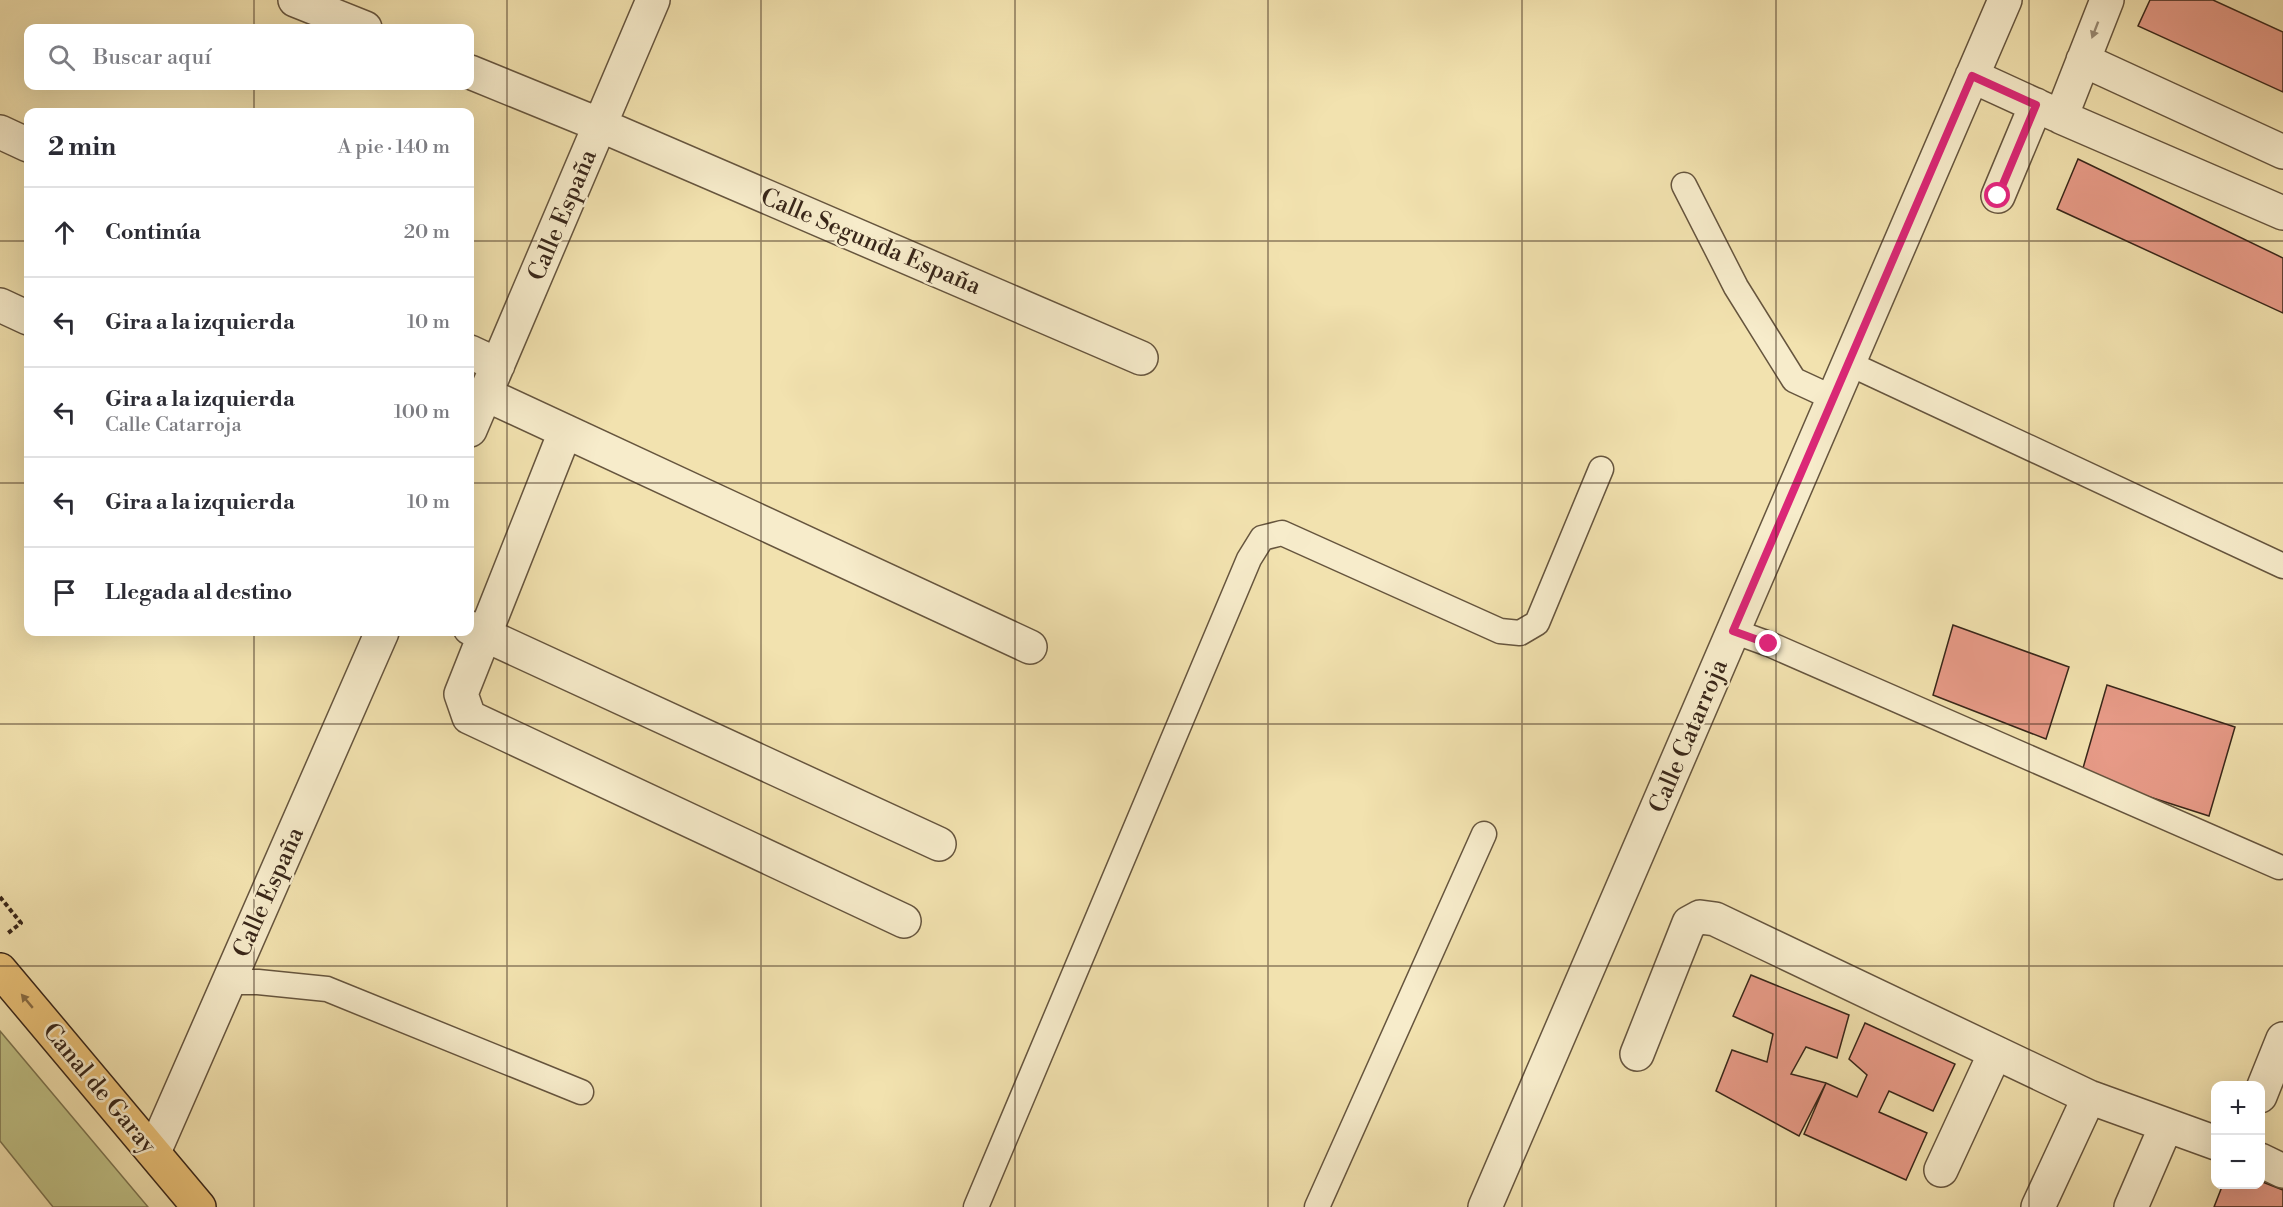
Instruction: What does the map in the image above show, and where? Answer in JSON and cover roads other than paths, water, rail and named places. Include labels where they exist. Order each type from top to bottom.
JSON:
[{"type":"highway","name":"Canal de Garay","points":[[0,970],[199,1207]]},
{"type":"street","points":[[295,0],[354,24]]},
{"type":"street","name":"Calle España","points":[[474,413],[484,370],[600,125],[653,0]]},
{"type":"street","name":"Calle Catarroja","points":[[1485,1207],[2005,0]]},
{"type":"street","points":[[1998,196],[2049,111],[2083,60],[2107,0]]},
{"type":"street","points":[[2083,60],[2283,152]]},
{"type":"street","name":"Calle Segunda España","points":[[474,74],[600,125],[1141,358]]},
{"type":"street","points":[[1972,76],[2283,213]]},
{"type":"street","points":[[0,132],[24,143]]},
{"type":"street","points":[[0,305],[24,316]]},
{"type":"street","points":[[484,370],[565,432],[1030,647]]},
{"type":"street","points":[[565,432],[477,631],[461,694],[469,717],[904,921]]},
{"type":"street","points":[[477,631],[939,844]]},
{"type":"street","name":"Calle España","points":[[154,1152],[380,636]]},
{"type":"street","points":[[1637,1054],[1689,923],[1700,917],[1715,919],[2089,1097],[2211,1141]]},
{"type":"street","points":[[2265,1084],[2283,1039]]},
{"type":"street","points":[[1941,1170],[1995,1053]]},
{"type":"street","points":[[2038,1207],[2089,1097]]},
{"type":"street","points":[[2132,1207],[2166,1126]]},
{"type":"street","points":[[2265,1162],[2283,1170]]},
{"type":"lane","points":[[1684,184],[1736,287],[1794,380],[1833,398]]},
{"type":"lane","points":[[1848,363],[2283,566]]},
{"type":"lane","points":[[976,1207],[1249,559],[1262,538],[1282,533],[1500,631],[1520,633],[1537,623],[1601,469]]},
{"type":"lane","points":[[1733,631],[1780,648],[2279,867]]},
{"type":"lane","points":[[1317,1207],[1484,834]]},
{"type":"lane","points":[[229,982],[258,982],[327,989],[581,1092]]}]
